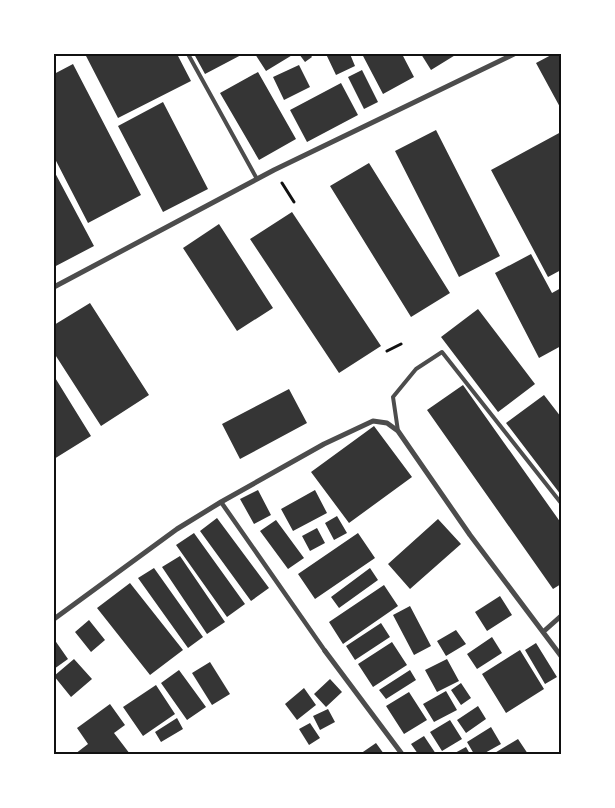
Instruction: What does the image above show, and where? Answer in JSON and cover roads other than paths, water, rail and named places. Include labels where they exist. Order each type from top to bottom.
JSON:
[{"type":"street","points":[[54,287],[257,179],[514,54]]},
{"type":"street","points":[[54,619],[177,529],[324,444],[373,421],[387,423],[398,431],[470,535],[561,656]]},
{"type":"street","points":[[221,502],[325,651],[402,754]]},
{"type":"street","points":[[543,632],[561,616]]},
{"type":"lane","points":[[188,54],[257,179]]},
{"type":"lane","points":[[398,431],[393,397],[416,369],[442,352],[561,503]]}]
